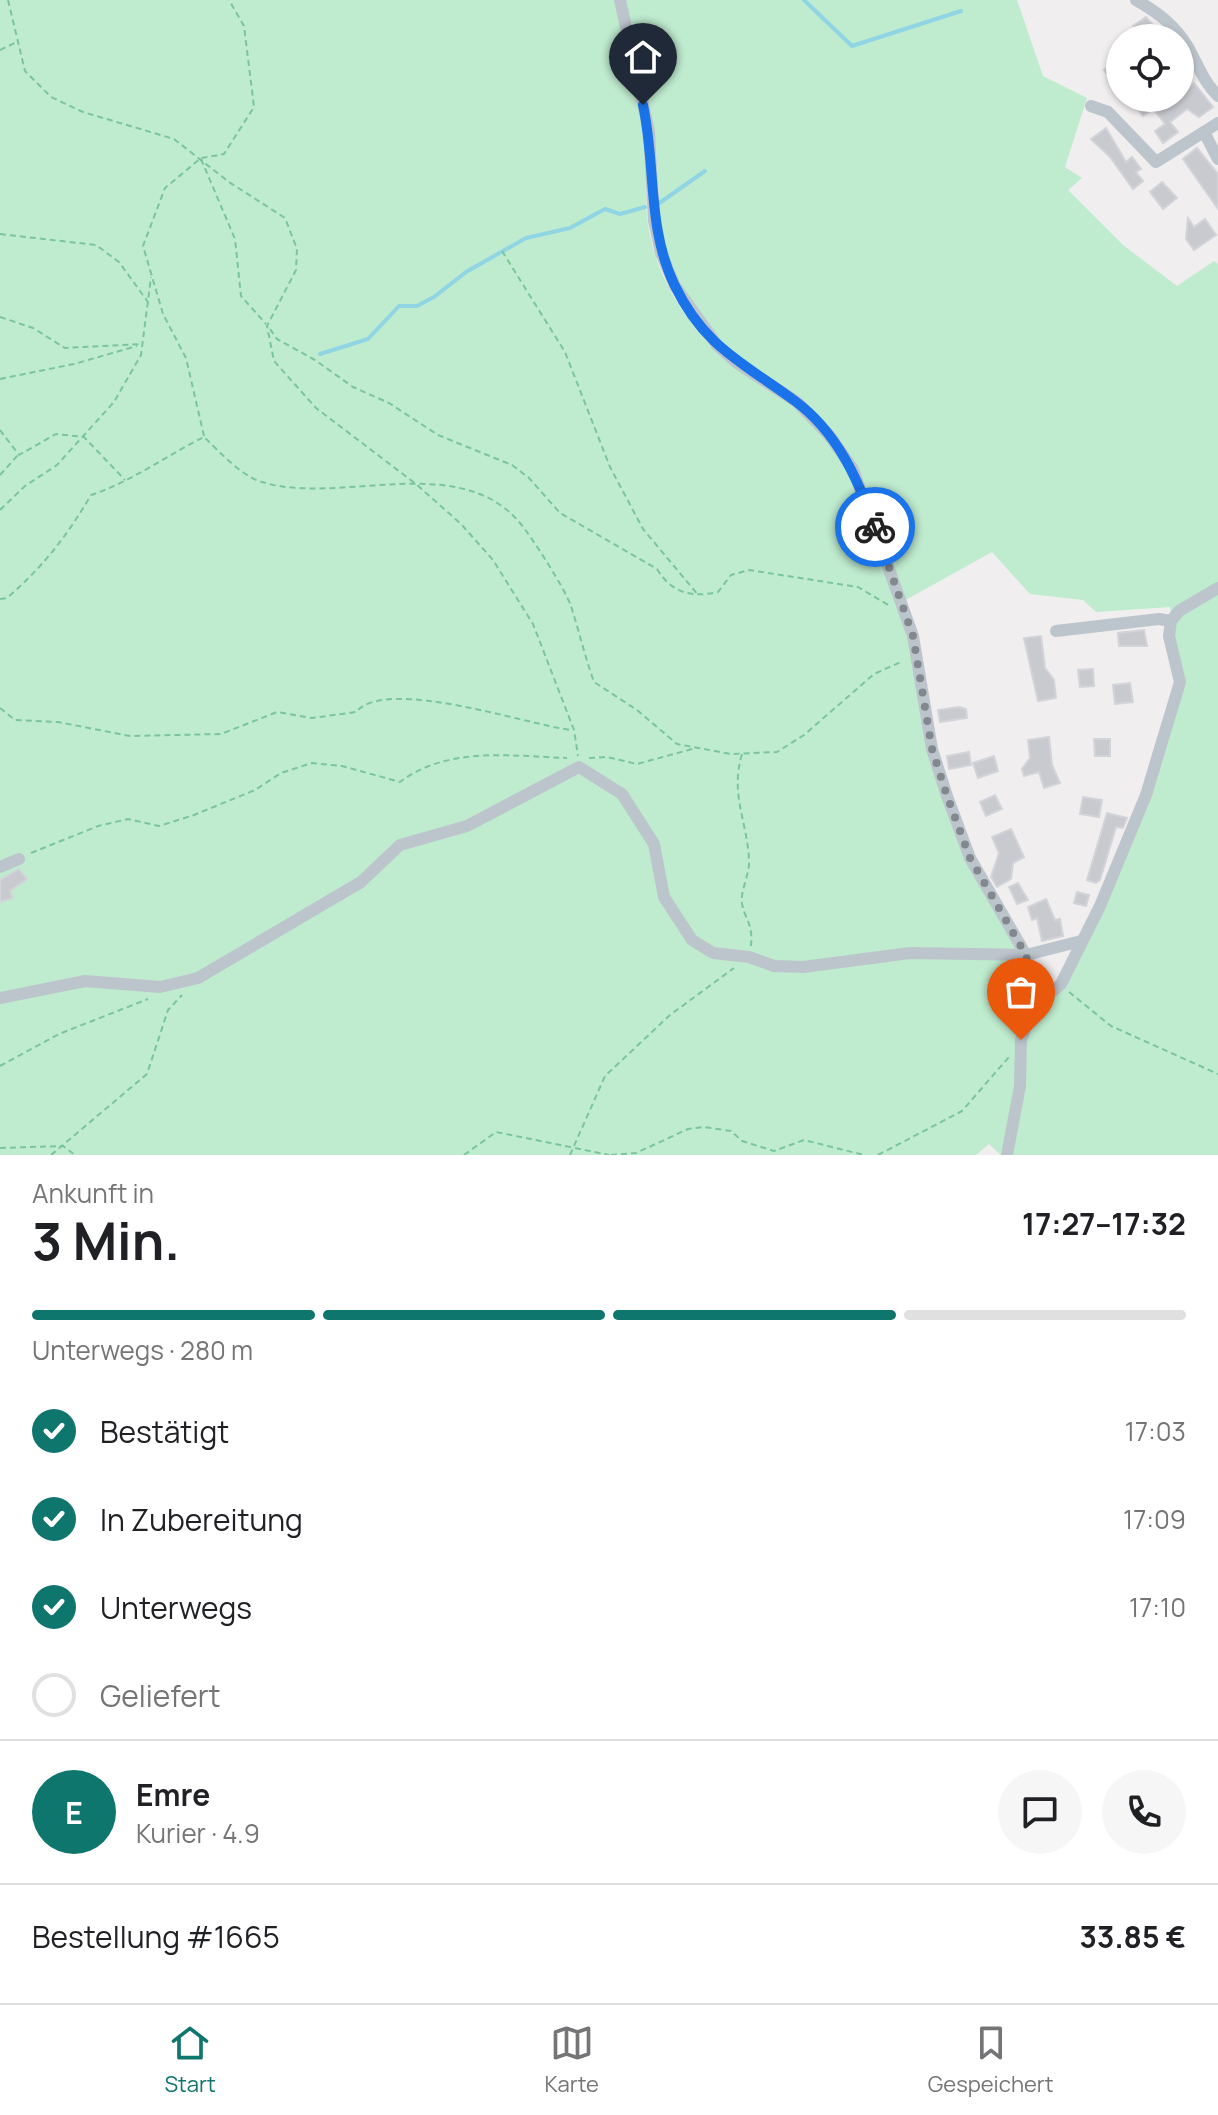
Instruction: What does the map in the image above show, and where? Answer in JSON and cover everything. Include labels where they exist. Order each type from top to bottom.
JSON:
[{"type":"street","points":[[620,0],[649,131],[654,221],[661,253],[675,286],[717,345],[737,363],[797,402],[829,435],[853,469],[910,624],[932,749],[952,809],[970,858],[1026,955],[1034,990],[1032,1009],[1021,1040],[1020,1086],[1007,1155]]},
{"type":"street","points":[[1136,0],[1171,25],[1186,45],[1206,84],[1218,96]]},
{"type":"street","points":[[1091,106],[1108,112],[1156,162],[1218,123]]},
{"type":"street","points":[[1204,132],[1218,159]]},
{"type":"street","points":[[1032,1009],[1061,984],[1132,831],[1180,682],[1169,636],[1171,621],[1179,611],[1218,588]]},
{"type":"street","points":[[1056,631],[1159,619],[1171,621]]},
{"type":"street","points":[[0,998],[85,981],[160,987],[198,978],[361,882],[400,845],[467,826],[579,767],[622,794],[654,844],[664,897],[692,940],[713,953],[749,957],[774,966],[803,967],[910,953],[1026,955],[1081,941]]},
{"type":"street","points":[[0,867],[19,859]]},
{"type":"path","points":[[8,0],[25,71],[51,97],[83,112],[174,139],[229,182],[285,218],[297,249],[296,270],[267,326],[274,361],[316,408],[416,484],[461,524],[493,560],[533,624],[574,730],[578,759]]},
{"type":"path","points":[[229,0],[244,26],[254,107],[224,154],[201,158],[165,188],[143,246],[163,314],[186,358],[204,437],[260,482],[306,488],[416,484],[449,487],[490,497],[519,522],[570,603],[594,682],[637,710],[677,744],[742,753],[777,752],[804,735],[874,674],[915,656]]},
{"type":"path","points":[[0,50],[17,42]]},
{"type":"path","points":[[201,158],[235,239],[241,296],[277,339],[438,435],[512,465],[529,478],[560,513],[657,569],[664,581],[684,594],[699,597],[718,592],[731,575],[749,570],[827,580],[870,592],[910,624]]},
{"type":"path","points":[[0,234],[96,245],[119,262],[148,302]]},
{"type":"path","points":[[502,251],[565,352],[610,467],[643,529],[699,597]]},
{"type":"path","points":[[0,510],[25,486],[57,465],[114,402],[141,355],[151,274]]},
{"type":"path","points":[[0,317],[33,328],[65,348],[142,344]]},
{"type":"path","points":[[0,379],[74,364],[142,344]]},
{"type":"path","points":[[0,430],[19,455]]},
{"type":"path","points":[[0,475],[27,447],[56,434],[84,437],[125,480]]},
{"type":"path","points":[[0,599],[7,598],[41,569],[67,535],[91,495],[204,437]]},
{"type":"path","points":[[0,708],[15,720],[58,722],[130,736],[221,734],[277,712],[312,718],[356,712],[362,704],[381,698],[459,705],[541,726],[574,730]]},
{"type":"path","points":[[19,859],[98,826],[128,819],[159,826],[194,815],[255,790],[281,773],[312,763],[342,766],[400,782],[417,769],[441,760],[487,755],[578,759],[607,757],[637,764],[697,748]]},
{"type":"path","points":[[570,1155],[605,1076],[670,1015],[749,957],[752,923],[743,905],[742,895],[749,862],[742,815],[736,799],[735,776],[742,753]]},
{"type":"path","points":[[51,1155],[147,1074],[168,1010],[198,978]]},
{"type":"path","points":[[1061,984],[1111,1026],[1218,1074]]},
{"type":"path","points":[[0,1066],[59,1034],[130,1009],[153,996]]},
{"type":"path","points":[[880,1155],[962,1111],[987,1086],[1021,1040]]},
{"type":"path","points":[[464,1155],[496,1132],[527,1141],[574,1146],[610,1155],[636,1153],[688,1129],[704,1127],[731,1131],[742,1141],[774,1151],[804,1140],[864,1155]]},
{"type":"path","points":[[0,1148],[63,1146],[75,1155]]},
{"type":"green space","points":[[0,0],[614,0],[641,108],[646,144],[648,224],[654,253],[665,279],[678,304],[714,347],[782,397],[720,343],[677,280],[661,237],[656,145],[624,0],[1017,0],[1043,76],[1087,98],[1065,167],[1082,178],[1068,190],[1123,245],[1177,286],[1214,261],[1218,264],[1218,1155],[1001,1155],[989,1144],[976,1155],[0,1155]],"holes":[[[992,552],[1030,594],[1083,600],[1096,612],[1170,607],[1180,682],[1132,831],[1051,993],[1032,1008],[1026,955],[970,858],[932,749],[902,602]]]},
{"type":"building","points":[[1146,17],[1152,24],[1136,24]]},
{"type":"building","points":[[1194,83],[1213,107],[1199,117],[1192,112],[1194,112]]},
{"type":"building","points":[[1156,112],[1183,112],[1170,122],[1178,132],[1163,143],[1155,131],[1165,124]]},
{"type":"building","points":[[1106,128],[1126,162],[1132,157],[1141,169],[1136,172],[1143,181],[1133,189],[1110,157],[1091,139]]},
{"type":"building","points":[[1197,148],[1218,174],[1218,209],[1183,159]]},
{"type":"building","points":[[1162,182],[1177,198],[1163,209],[1150,192]]},
{"type":"building","points":[[1188,218],[1194,227],[1205,219],[1216,235],[1194,250],[1186,239]]},
{"type":"building","points":[[1144,630],[1147,646],[1119,646],[1118,633]]},
{"type":"building","points":[[1041,636],[1045,668],[1054,680],[1056,698],[1038,701],[1024,638]]},
{"type":"building","points":[[1093,669],[1094,686],[1080,687],[1078,670]]},
{"type":"building","points":[[1130,683],[1133,702],[1115,704],[1113,685]]},
{"type":"building","points":[[966,709],[967,718],[940,722],[938,710]]},
{"type":"building","points":[[1049,737],[1052,765],[1060,783],[1044,788],[1039,772],[1024,776],[1022,769],[1030,758],[1028,740]]},
{"type":"building","points":[[1094,739],[1110,739],[1110,756],[1095,756]]},
{"type":"building","points":[[969,752],[971,765],[949,769],[947,756]]},
{"type":"building","points":[[994,756],[998,771],[978,778],[973,763]]},
{"type":"building","points":[[995,795],[1002,809],[986,816],[980,802]]},
{"type":"building","points":[[1083,797],[1102,800],[1099,817],[1080,814]]},
{"type":"building","points":[[1107,813],[1127,818],[1123,828],[1116,827],[1100,880],[1096,883],[1087,880]]},
{"type":"building","points":[[1011,829],[1024,857],[1013,863],[1011,879],[997,887],[991,877],[999,853],[992,837]]},
{"type":"building","points":[[19,869],[27,879],[10,891],[13,898],[0,902],[0,880]]},
{"type":"building","points":[[1018,883],[1028,900],[1017,904],[1009,887]]},
{"type":"building","points":[[1077,892],[1089,895],[1086,906],[1074,903]]},
{"type":"building","points":[[1046,899],[1055,920],[1060,919],[1063,936],[1042,941],[1037,918],[1032,920],[1028,907]]},
{"type":"waterway","points":[[804,0],[852,46],[961,11]]},
{"type":"waterway","points":[[658,204],[705,171]]},
{"type":"waterway","points":[[320,354],[368,339],[399,306],[417,306],[434,297],[466,272],[526,238],[570,228],[605,209],[620,214],[645,207]]},
{"type":"way so far","points":[[875,527],[913,636],[932,749],[947,796],[970,858],[1026,955],[1032,975],[1032,1009],[1021,1040]]},
{"type":"route","points":[[643,105],[651,149],[654,221],[661,253],[675,286],[717,345],[737,363],[797,402],[829,435],[853,469],[875,527]]}]
